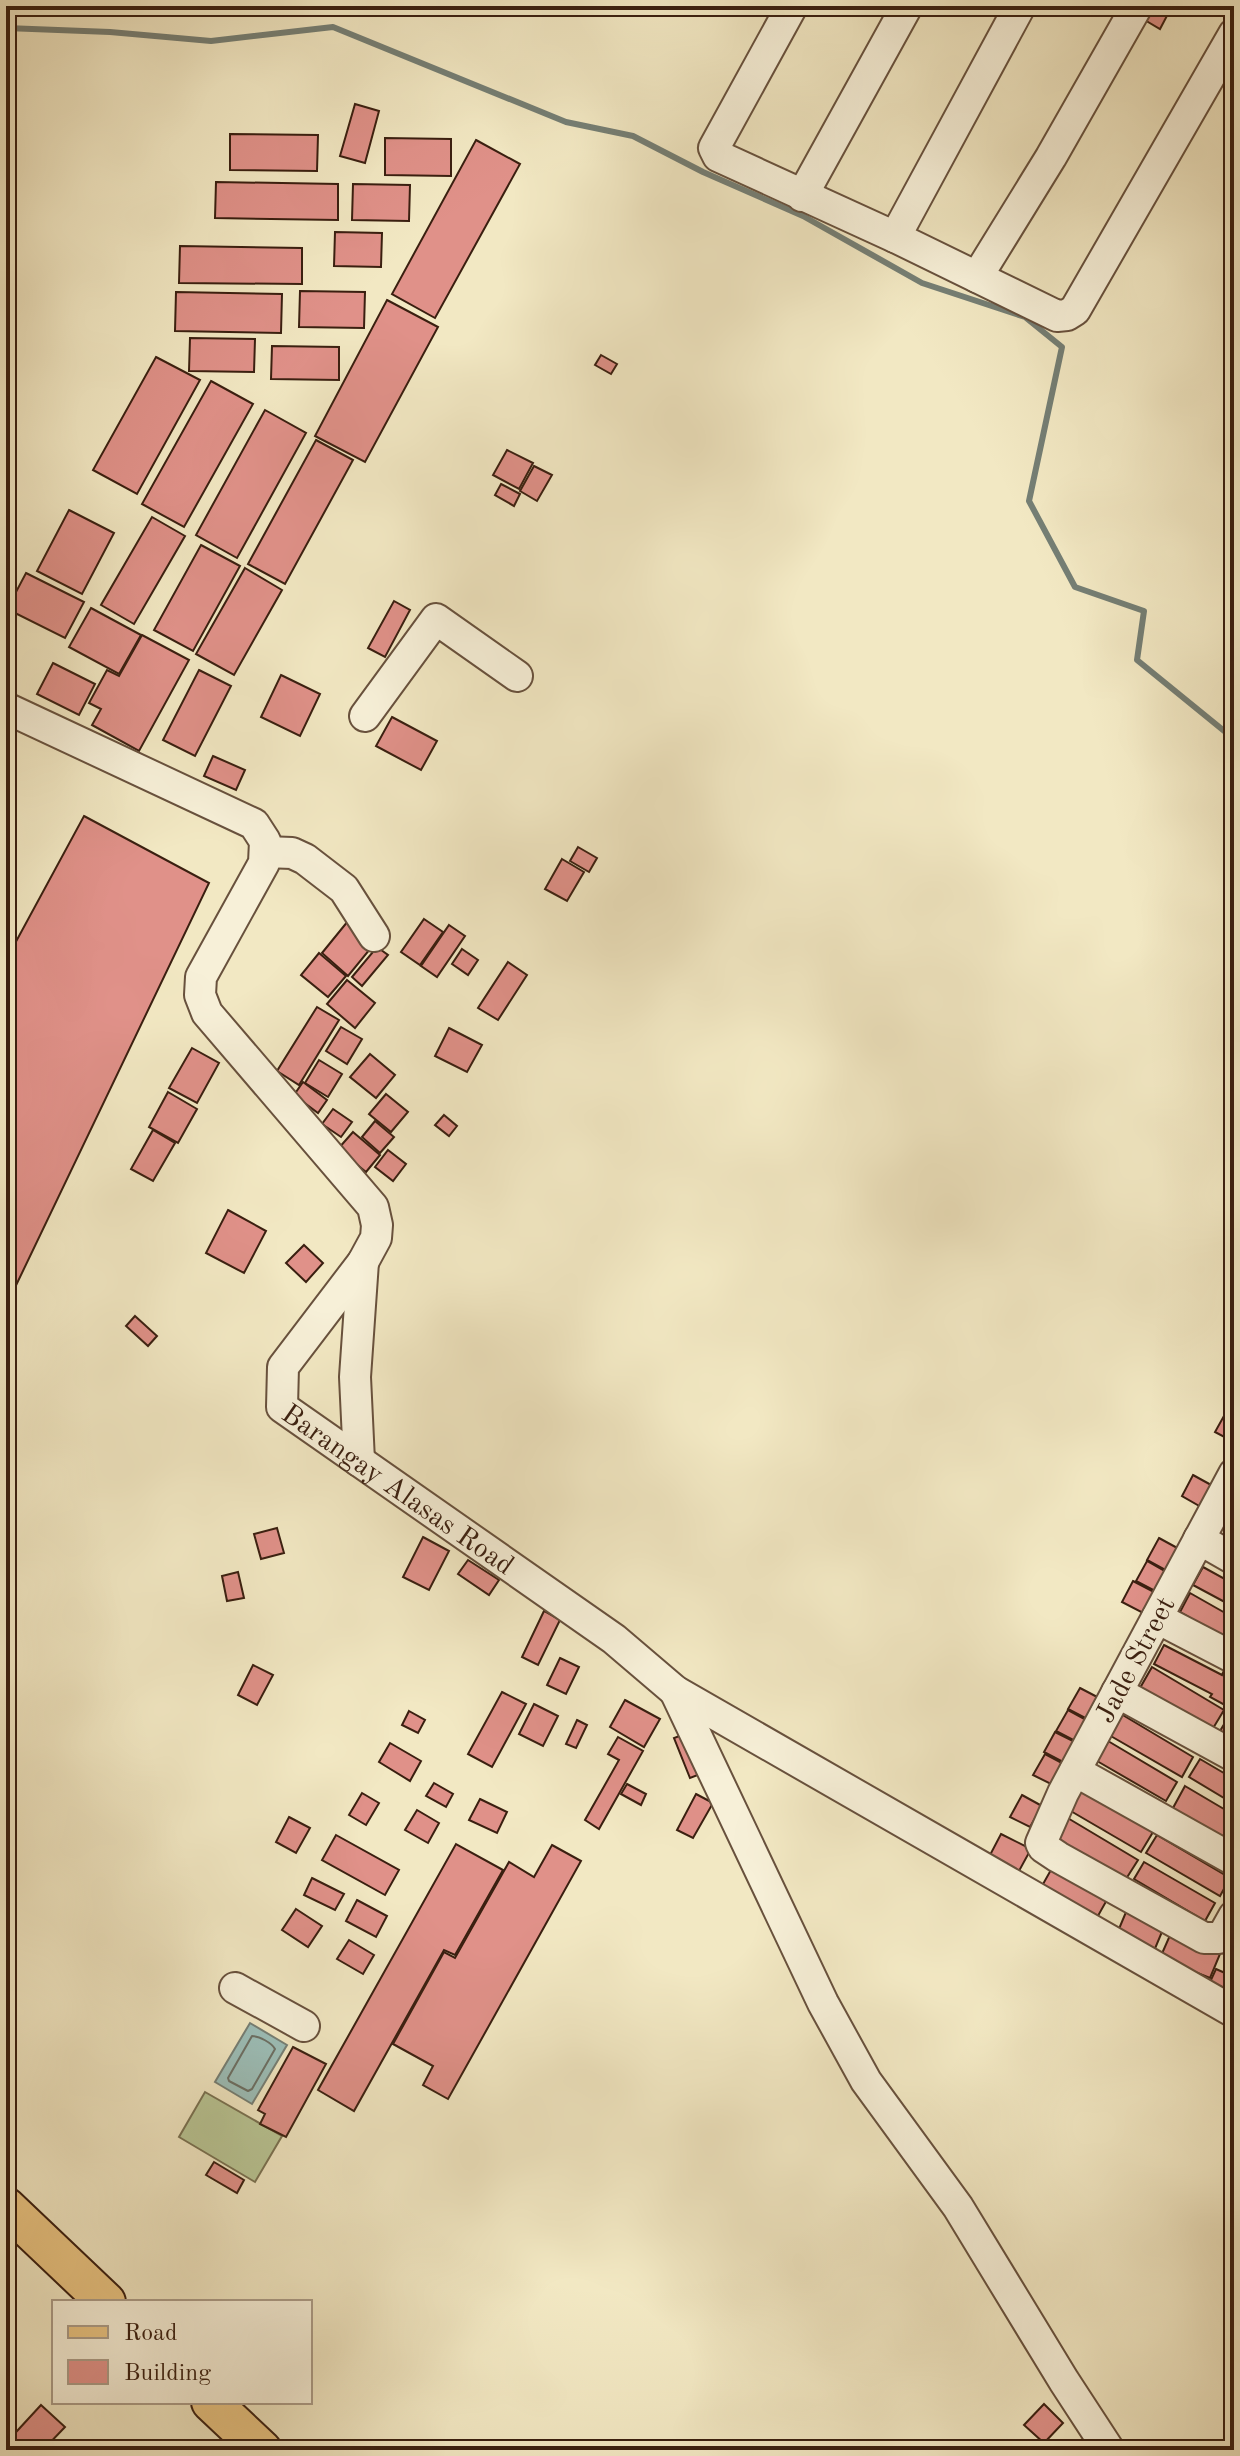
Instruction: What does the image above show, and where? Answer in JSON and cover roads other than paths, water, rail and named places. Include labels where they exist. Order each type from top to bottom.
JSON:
[{"type":"main road","points":[[6,2207],[104,2300]]},
{"type":"main road","points":[[213,2404],[262,2450]]},
{"type":"street","points":[[792,6],[714,148],[718,156],[1057,316],[1075,310],[1234,34]]},
{"type":"street","points":[[802,196],[907,6]]},
{"type":"street","points":[[895,237],[1020,6]]},
{"type":"street","points":[[977,277],[1051,157],[1137,6]]},
{"type":"street","points":[[365,716],[436,619],[517,676]]},
{"type":"street","points":[[6,708],[254,824],[265,841],[265,852],[292,853],[305,859],[344,889],[374,936]]},
{"type":"street","name":"Barangay Alasas Road","points":[[265,852],[264,863],[201,977],[200,995],[207,1013],[373,1207],[377,1225],[376,1238],[363,1262],[283,1367],[282,1407],[614,1639],[675,1691]]},
{"type":"street","points":[[359,1461],[355,1377],[363,1262]]},
{"type":"street","name":"Jade Street","points":[[1234,1474],[1075,1771],[1042,1841],[1043,1847],[1204,1938],[1219,1938],[1234,1916]]},
{"type":"street","points":[[1199,1539],[1234,1559]]},
{"type":"street","points":[[1157,1618],[1234,1658]]},
{"type":"street","points":[[675,1691],[1234,2012]]},
{"type":"street","points":[[675,1691],[823,2003],[866,2081],[958,2207],[1109,2450]]},
{"type":"street","points":[[1117,1692],[1234,1756]]},
{"type":"street","points":[[1075,1771],[1234,1860]]},
{"type":"street","points":[[235,1988],[304,2026]]},
{"type":"water","points":[[250,2023],[287,2045],[252,2104],[215,2082]]},
{"type":"waterway","points":[[6,28],[110,32],[211,41],[333,27],[566,122],[633,136],[703,172],[803,216],[922,283],[1025,317],[1062,347],[1029,501],[1075,587],[1144,611],[1137,660],[1234,739]]}]
